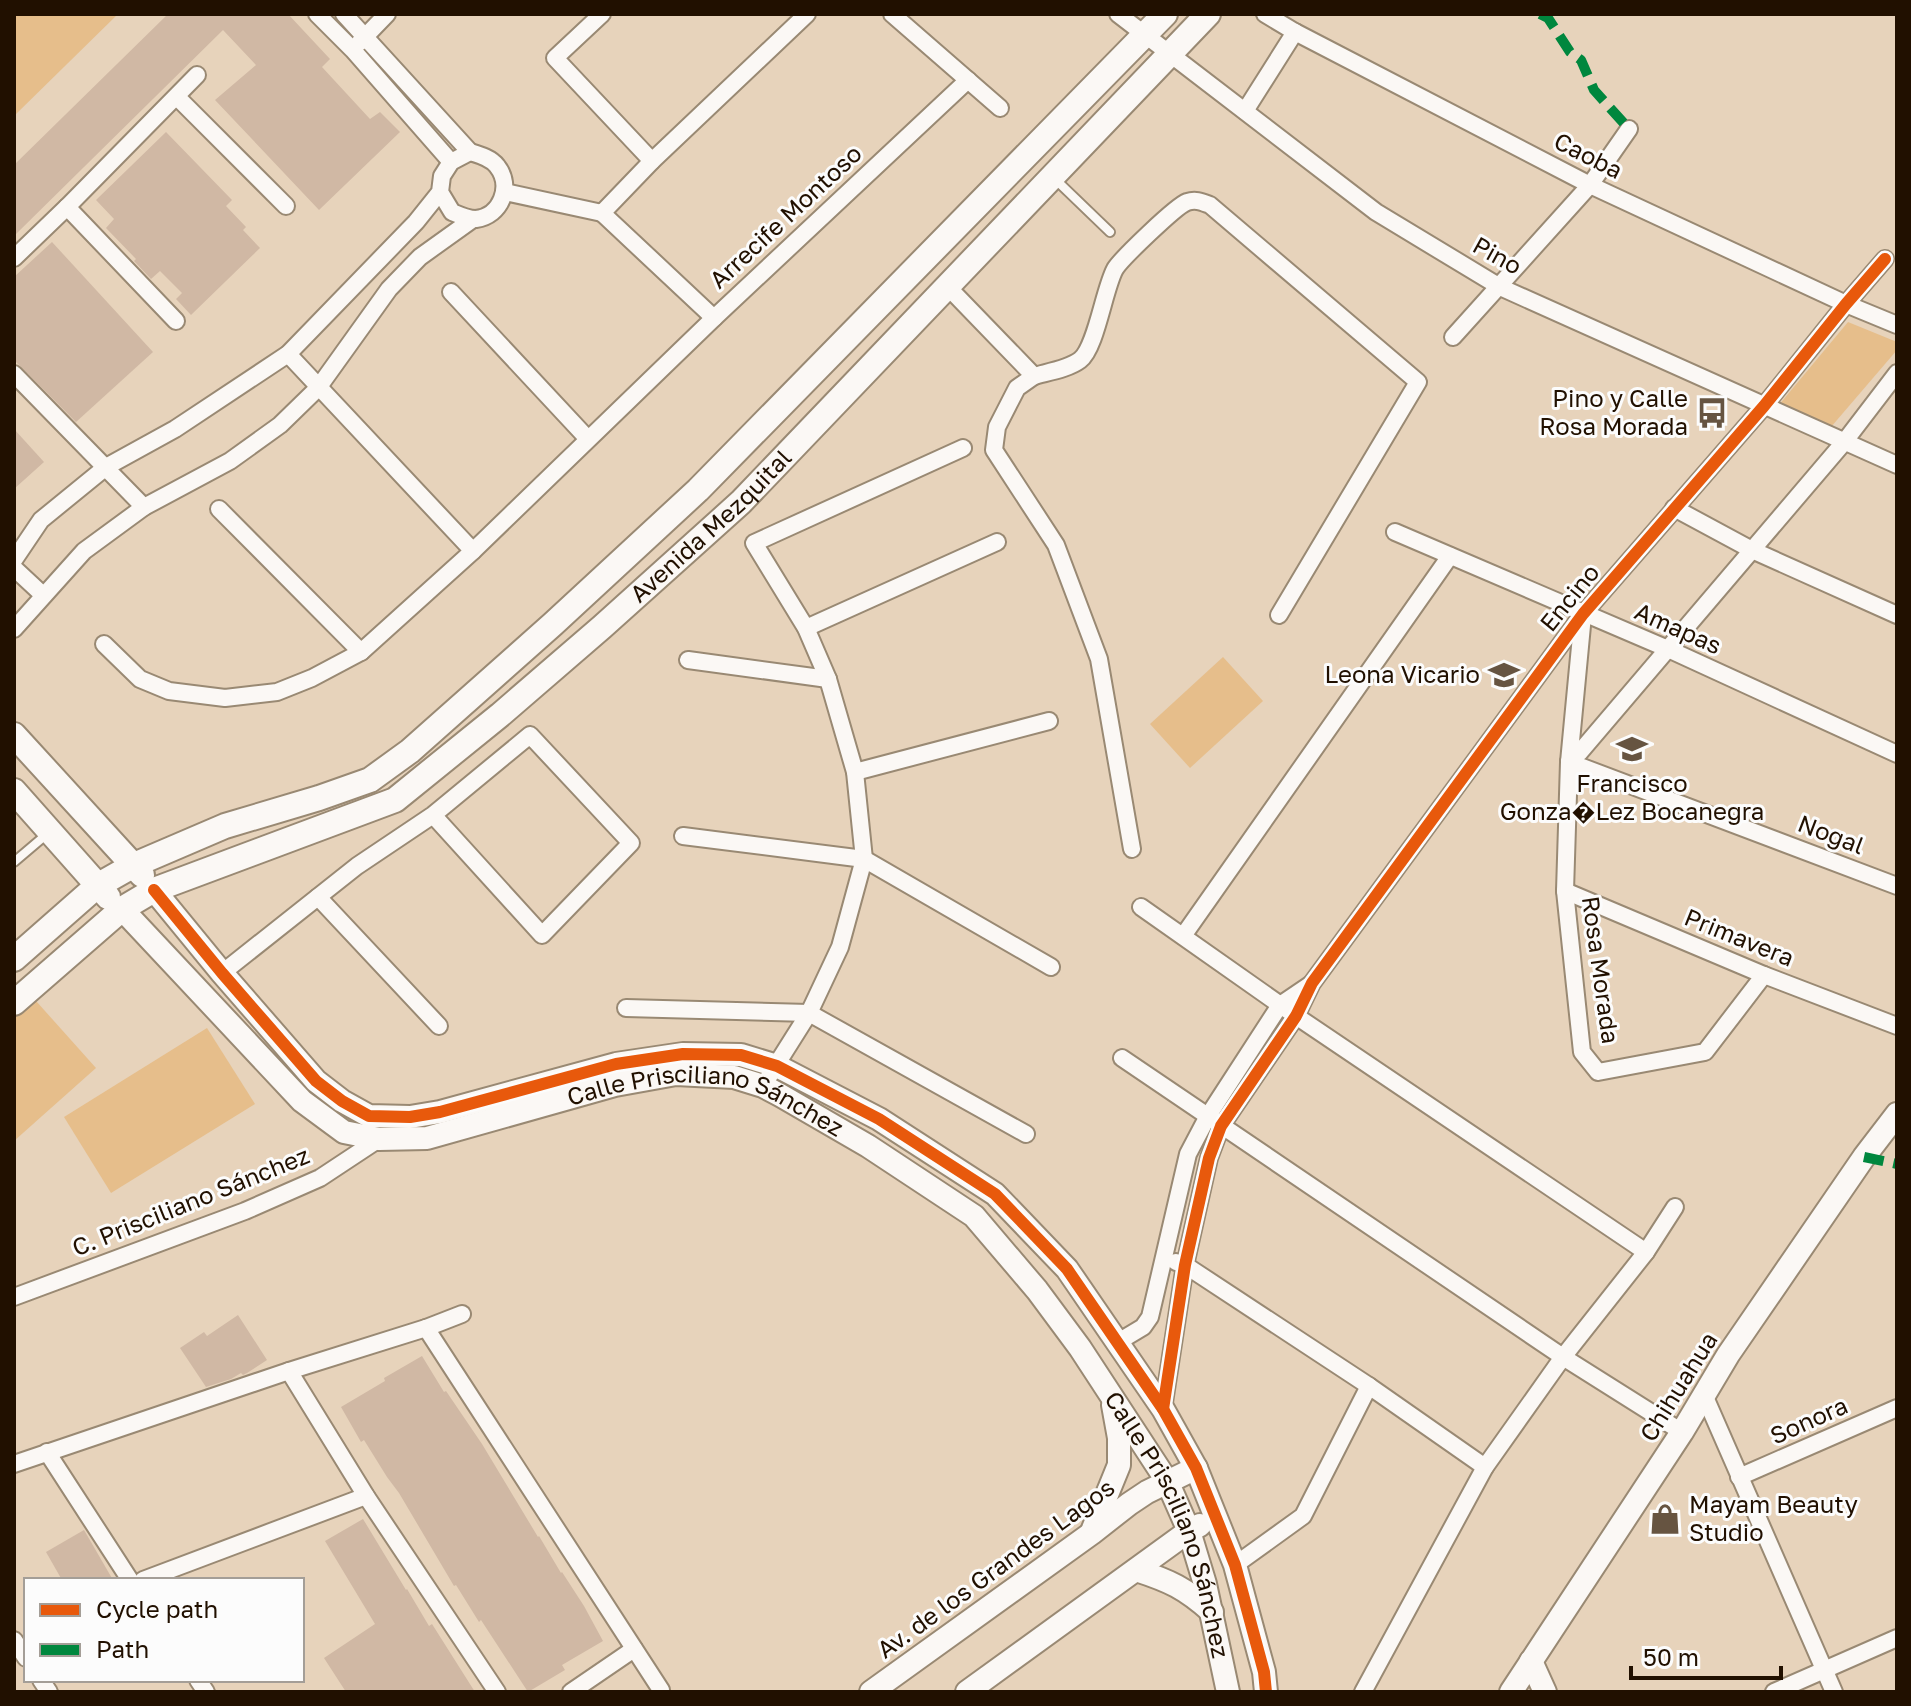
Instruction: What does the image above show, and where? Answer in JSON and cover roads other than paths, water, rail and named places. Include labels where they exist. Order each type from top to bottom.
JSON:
[{"type":"main road","name":"Avenida Mezquital","points":[[14,959],[97,886],[134,865],[225,826],[370,780],[410,751],[698,490],[1165,14]]},
{"type":"main road","name":"Avenida Mezquital","points":[[14,1003],[122,909],[154,890],[395,800],[534,686],[741,502],[1208,14]]},
{"type":"main road","name":"Calle Prisciliano Sánchez","points":[[14,735],[154,890]]},
{"type":"main road","name":"Calle Prisciliano Sánchez","points":[[14,791],[97,886],[122,909]]},
{"type":"street","points":[[317,14],[353,50],[451,162]]},
{"type":"street","points":[[14,629],[84,551],[144,507],[230,461],[280,425],[318,388],[389,289],[420,257],[473,219],[487,216],[499,206],[505,192],[497,165],[470,152],[344,14]]},
{"type":"street","points":[[353,50],[387,14]]},
{"type":"street","points":[[602,14],[555,58],[652,161]]},
{"type":"street","points":[[505,192],[602,213],[652,161],[807,14]]},
{"type":"street","points":[[892,14],[1000,108]]},
{"type":"street","name":"Pino","points":[[1118,14],[1376,212],[1500,287],[1897,465]]},
{"type":"street","name":"Caoba","points":[[1265,14],[1590,185],[1897,325]]},
{"type":"street","points":[[1245,111],[1295,32]]},
{"type":"street","points":[[14,258],[197,75]]},
{"type":"street","name":"Arrecife Montoso","points":[[602,213],[714,318],[968,80]]},
{"type":"street","points":[[177,97],[286,206]]},
{"type":"street","points":[[1453,337],[1590,185],[1629,129]]},
{"type":"street","points":[[14,560],[41,520],[106,467],[175,429],[288,354],[407,233],[440,192],[442,176],[451,162],[470,152]]},
{"type":"street","points":[[440,192],[452,212],[473,219]]},
{"type":"street","points":[[1132,849],[1099,659],[1056,545],[994,450],[997,427],[1017,388],[1034,376],[1081,360],[1089,348],[1116,268],[1162,221],[1186,202],[1198,200],[1210,205],[1418,382],[1279,615]]},
{"type":"street","points":[[67,207],[176,321]]},
{"type":"street","name":"Encino","points":[[1312,983],[1583,614],[1764,406],[1885,259]]},
{"type":"street","points":[[947,286],[1034,376]]},
{"type":"street","points":[[451,292],[588,439]]},
{"type":"street","points":[[104,644],[140,679],[169,691],[225,698],[277,692],[312,678],[361,652],[473,551],[714,318]]},
{"type":"street","points":[[288,354],[473,551]]},
{"type":"street","points":[[1569,762],[1845,441],[1897,373]]},
{"type":"street","points":[[14,374],[144,507]]},
{"type":"street","points":[[763,1086],[809,1013],[840,947],[864,859],[855,772],[828,679],[806,628],[754,543],[963,448]]},
{"type":"street","points":[[1674,508],[1752,550],[1897,615]]},
{"type":"street","points":[[219,509],[361,652]]},
{"type":"street","name":"Amapas","points":[[1395,532],[1668,649],[1897,754]]},
{"type":"street","points":[[806,628],[997,542]]},
{"type":"street","points":[[1183,936],[1450,556]]},
{"type":"street","points":[[14,568],[43,595]]},
{"type":"street","name":"Rosa Morada","points":[[1583,614],[1569,762],[1565,891],[1582,1052],[1598,1072],[1705,1052],[1764,975]]},
{"type":"street","points":[[688,660],[828,679]]},
{"type":"street","points":[[855,772],[1049,721]]},
{"type":"street","points":[[222,973],[357,866],[433,815],[530,735],[631,843],[542,935],[433,815]]},
{"type":"street","name":"Nogal","points":[[1569,762],[1897,886]]},
{"type":"street","points":[[683,836],[864,859],[1051,967]]},
{"type":"street","name":"Calle Prisciliano Sánchez","points":[[154,890],[316,1081],[369,1116],[410,1117],[440,1112],[616,1064],[683,1054],[741,1055],[777,1066],[879,1119],[995,1194],[1067,1269],[1163,1409],[1196,1468],[1235,1565],[1264,1672],[1266,1692]]},
{"type":"street","name":"Primavera","points":[[1565,891],[1764,975],[1897,1026]]},
{"type":"street","points":[[318,897],[439,1026]]},
{"type":"street","points":[[1141,907],[1296,1016],[1646,1252]]},
{"type":"street","name":"Calle Prisciliano Sánchez","points":[[122,909],[302,1101],[344,1132],[379,1139],[427,1138],[615,1085],[676,1074],[734,1077],[763,1086],[868,1146],[974,1216],[1037,1290],[1080,1348],[1167,1481],[1189,1531],[1212,1612],[1228,1692]]},
{"type":"street","points":[[1163,1409],[1185,1265],[1209,1158],[1214,1121],[1280,1005],[1312,983]]},
{"type":"street","points":[[1118,1342],[1143,1327],[1150,1317],[1188,1154],[1296,1016],[1312,983]]},
{"type":"street","points":[[626,1008],[809,1013],[1026,1134]]},
{"type":"street","points":[[1122,1058],[1563,1357],[1682,1432]]},
{"type":"street","name":"Chihuahua","points":[[1511,1692],[1705,1397],[1728,1355],[1897,1114]]},
{"type":"street","name":"C. Prisciliano Sánchez","points":[[14,1297],[258,1205],[320,1178],[379,1139]]},
{"type":"street","points":[[1363,1692],[1485,1467],[1563,1357],[1646,1252],[1675,1207]]},
{"type":"street","points":[[1163,1257],[1185,1265],[1485,1467]]},
{"type":"street","points":[[14,1464],[462,1314]]},
{"type":"street","points":[[426,1328],[661,1690]]},
{"type":"street","points":[[289,1371],[366,1496],[497,1692]]},
{"type":"street","points":[[1235,1565],[1303,1516],[1369,1386]]},
{"type":"street","points":[[1092,1533],[1119,1465],[1119,1438],[1112,1396]]},
{"type":"street","points":[[1705,1397],[1834,1692]]},
{"type":"street","name":"Sonora","points":[[1739,1477],[1897,1408]]},
{"type":"street","points":[[47,1452],[129,1578]]},
{"type":"street","name":"Av. de los Grandes Lagos","points":[[871,1692],[1129,1504],[1196,1468]]},
{"type":"street","points":[[148,1578],[366,1496]]},
{"type":"street","points":[[967,1692],[1189,1531],[1217,1517]]},
{"type":"street","points":[[1136,1570],[1186,1590],[1212,1612]]},
{"type":"street","points":[[1774,1692],[1897,1638]]},
{"type":"street","points":[[571,1692],[634,1649]]},
{"type":"street","points":[[1531,1661],[1545,1692]]},
{"type":"lane","points":[[1052,176],[1110,232]]},
{"type":"lane","points":[[14,862],[51,831]]},
{"type":"place","name":"Pino y Calle Rosa Morada","points":[[1712,413]]},
{"type":"place","name":"Leona Vicario","points":[[1504,675]]},
{"type":"place","name":"Francisco Gonza�Lez Bocanegra","points":[[1632,749]]},
{"type":"place","name":"Mayam Beauty Studio","points":[[1665,1519]]}]
